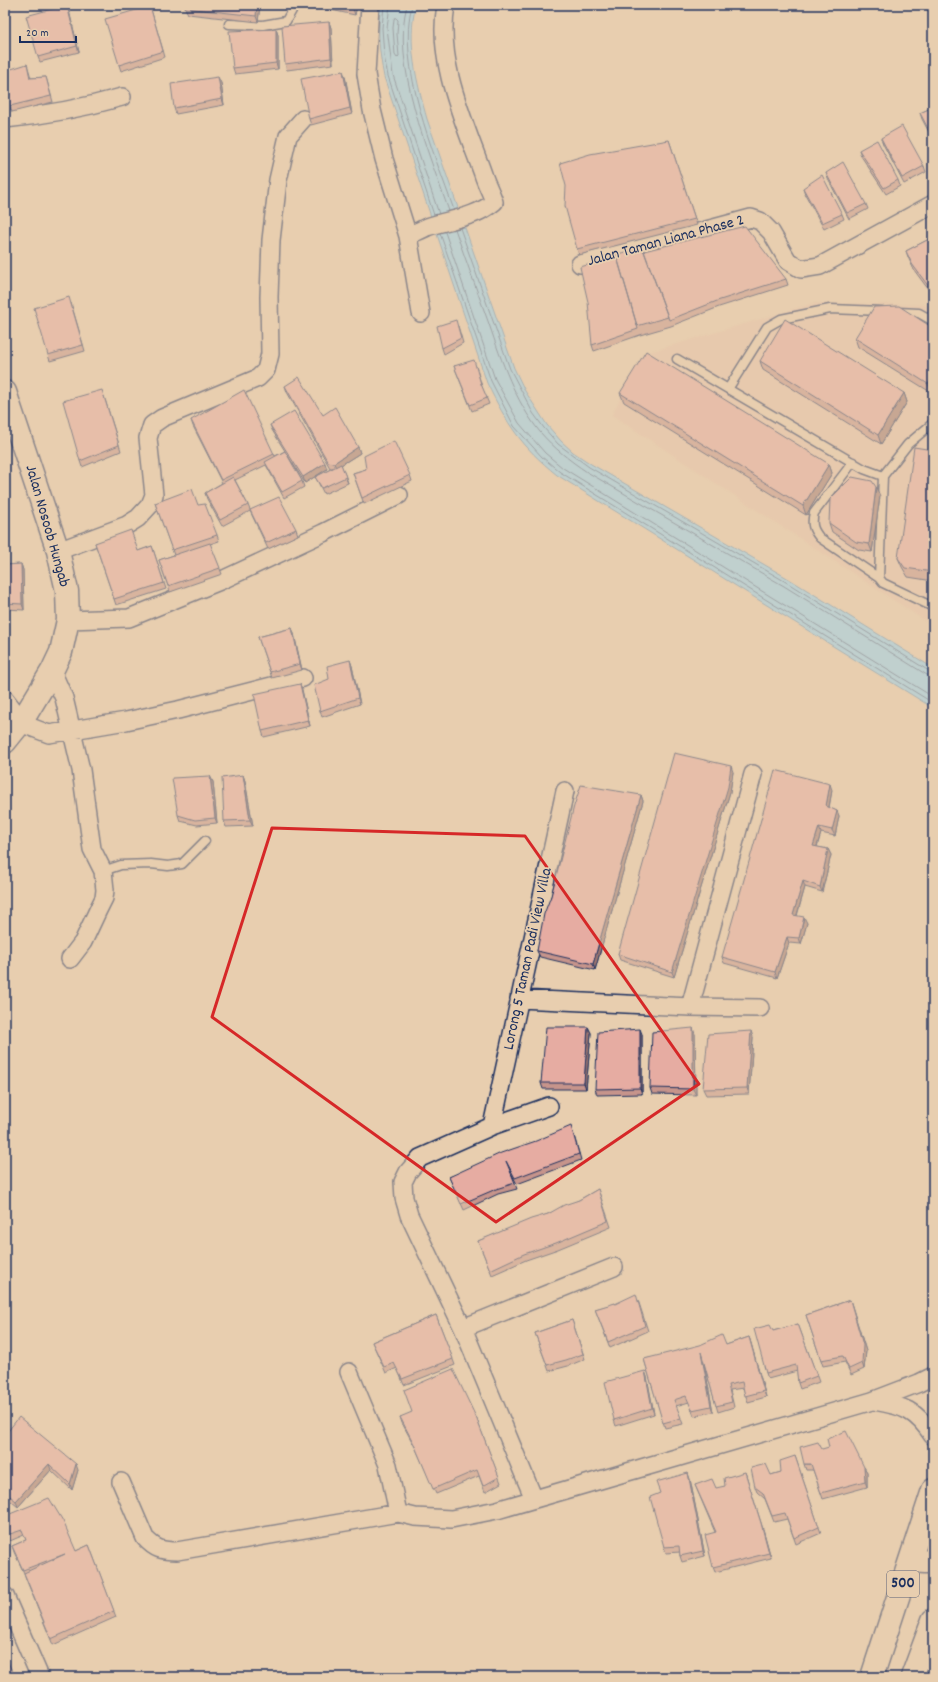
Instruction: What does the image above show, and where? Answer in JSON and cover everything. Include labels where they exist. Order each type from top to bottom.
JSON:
[{"type":"main road","name":"Jalan Nosoob Hungab","points":[[5,392],[58,551],[67,591],[68,620],[61,652],[52,671],[22,721],[5,742]]},
{"type":"main road","name":"500","points":[[872,1677],[933,1490]]},
{"type":"main road","points":[[910,1561],[925,1562],[933,1560]]},
{"type":"main road","points":[[912,1677],[933,1620]]},
{"type":"street","points":[[370,5],[366,74],[372,110],[384,159],[408,236],[421,313]]},
{"type":"street","points":[[408,236],[427,228],[472,215],[486,209],[494,202],[492,192],[485,181],[477,159],[449,71],[443,27],[446,5]]},
{"type":"street","points":[[5,119],[44,115],[91,106],[122,97]]},
{"type":"street","points":[[58,551],[127,525],[138,518],[150,505],[154,495],[148,438],[152,425],[162,418],[258,378],[266,370],[270,354],[269,297],[271,240],[278,180],[288,136],[303,120]]},
{"type":"street","name":"Jalan Taman Liana Phase 2","points":[[580,264],[751,218],[760,221],[771,232],[788,261],[801,269],[820,266],[933,204]]},
{"type":"street","points":[[68,620],[129,618],[220,581],[399,495]]},
{"type":"street","points":[[52,671],[64,698],[72,729],[81,770],[92,849],[103,871],[104,898],[83,942],[70,960]]},
{"type":"street","points":[[5,699],[22,721],[28,726],[49,734],[126,721],[178,710],[303,678]]},
{"type":"street","points":[[690,1007],[753,774]]},
{"type":"street","name":"Lorong 5 Taman Padi View Villa","points":[[492,1126],[565,791]]},
{"type":"street","points":[[519,999],[690,1007],[760,1008]]},
{"type":"street","points":[[534,1499],[463,1328],[409,1215],[404,1198],[403,1182],[408,1172],[420,1158],[492,1126],[549,1106]]},
{"type":"street","points":[[463,1328],[614,1267]]},
{"type":"street","points":[[349,1372],[388,1465],[398,1513]]},
{"type":"street","points":[[121,1482],[145,1538],[152,1546],[161,1551],[177,1551],[398,1513],[415,1517],[450,1519],[497,1510],[872,1401],[933,1376]]},
{"type":"street","points":[[872,1401],[897,1405],[909,1410],[918,1416],[933,1436]]},
{"type":"street","points":[[5,1596],[40,1677]]},
{"type":"lane","points":[[229,24],[263,25],[286,21],[295,5]]},
{"type":"lane","points":[[728,389],[767,327],[781,319],[830,310],[919,313],[933,321]]},
{"type":"lane","points":[[677,359],[864,469],[883,476]]},
{"type":"lane","points":[[879,578],[883,476],[908,444],[933,424]]},
{"type":"lane","points":[[853,462],[814,513],[812,521],[814,530],[820,538],[879,578],[883,583],[933,607]]},
{"type":"lane","points":[[103,871],[121,865],[151,864],[168,866],[182,864],[205,841]]},
{"type":"highlighted area","points":[[272,828],[525,836],[699,1084],[496,1222],[212,1017]]},
{"type":"shaded area","points":[[814,303],[933,305],[933,626],[612,415],[643,354]]},
{"type":"water","points":[[381,5],[416,5],[413,19],[412,48],[416,77],[427,119],[514,368],[525,391],[547,425],[573,452],[591,464],[789,579],[933,668],[933,708],[557,475],[524,444],[516,434],[501,411],[487,383],[384,77],[379,41]]},
{"type":"building","points":[[67,5],[77,46],[38,57],[26,16]]},
{"type":"building","points":[[186,5],[257,5],[256,16],[185,8]]},
{"type":"building","points":[[332,5],[354,5],[353,9]]},
{"type":"building","points":[[150,6],[163,51],[119,65],[105,19]]},
{"type":"building","points":[[329,22],[331,58],[285,64],[282,26]]},
{"type":"building","points":[[276,29],[276,63],[233,68],[229,31]]},
{"type":"building","points":[[27,64],[30,78],[46,77],[51,96],[10,106],[5,86],[5,71]]},
{"type":"building","points":[[343,71],[350,108],[309,119],[301,79]]},
{"type":"building","points":[[218,77],[222,99],[174,108],[171,84]]},
{"type":"building","points":[[933,107],[933,138],[920,113]]},
{"type":"building","points":[[902,126],[924,166],[902,178],[881,138]]},
{"type":"building","points":[[669,140],[695,219],[577,249],[565,206],[566,186],[560,163],[590,154]]},
{"type":"building","points":[[877,140],[898,180],[884,188],[859,150]]},
{"type":"building","points":[[843,162],[866,204],[847,213],[826,173]]},
{"type":"building","points":[[822,175],[842,214],[822,223],[803,188]]},
{"type":"building","points":[[745,226],[786,279],[717,301],[669,320],[644,251]]},
{"type":"building","points":[[933,237],[933,285],[929,287],[912,264],[906,251]]},
{"type":"building","points":[[643,249],[668,317],[637,326],[616,254]]},
{"type":"building","points":[[617,257],[638,329],[592,345],[588,302],[580,267]]},
{"type":"building","points":[[69,297],[83,345],[48,355],[34,308]]},
{"type":"building","points":[[899,306],[933,328],[933,377],[928,384],[855,338],[874,307]]},
{"type":"building","points":[[785,319],[904,393],[878,435],[760,361]]},
{"type":"building","points":[[456,320],[461,338],[442,348],[437,326]]},
{"type":"building","points":[[646,351],[829,464],[803,506],[620,393]]},
{"type":"building","points":[[474,360],[487,398],[470,405],[454,366]]},
{"type":"building","points":[[299,377],[323,415],[335,407],[358,447],[334,463],[328,462],[285,386]]},
{"type":"building","points":[[102,390],[119,445],[80,461],[63,401]]},
{"type":"building","points":[[244,390],[274,454],[221,480],[191,420]]},
{"type":"building","points":[[294,411],[325,463],[303,477],[270,425]]},
{"type":"building","points":[[394,441],[410,475],[362,498],[353,473],[366,469],[364,456]]},
{"type":"building","points":[[914,447],[933,450],[933,572],[905,568],[898,558]]},
{"type":"building","points":[[285,451],[302,481],[282,492],[265,462]]},
{"type":"building","points":[[341,464],[346,477],[322,488],[315,477]]},
{"type":"building","points":[[233,477],[248,505],[220,520],[205,493]]},
{"type":"building","points":[[852,477],[872,481],[876,487],[869,544],[856,542],[829,523],[830,499]]},
{"type":"building","points":[[192,489],[198,505],[205,504],[217,535],[172,550],[155,503]]},
{"type":"building","points":[[279,497],[296,529],[266,543],[250,510]]},
{"type":"building","points":[[131,530],[138,551],[152,546],[164,583],[114,599],[95,543]]},
{"type":"building","points":[[210,543],[220,568],[168,586],[159,560]]},
{"type":"building","points":[[21,564],[22,604],[5,603],[5,565]]},
{"type":"building","points":[[292,628],[300,664],[270,672],[258,637]]},
{"type":"building","points":[[350,660],[358,698],[320,711],[314,685],[329,679],[327,666]]},
{"type":"building","points":[[300,684],[308,720],[262,731],[254,694]]},
{"type":"building","points":[[674,753],[731,766],[728,787],[672,972],[618,954]]},
{"type":"building","points":[[775,770],[830,784],[826,806],[837,811],[832,830],[819,827],[813,846],[828,849],[820,887],[803,881],[793,915],[804,917],[799,938],[787,937],[775,972],[722,957]]},
{"type":"building","points":[[243,775],[250,820],[224,821],[222,778]]},
{"type":"building","points":[[210,776],[215,818],[195,820],[178,815],[172,778]]},
{"type":"building","points":[[581,785],[641,795],[593,964],[537,951],[544,914],[551,896],[574,806]]},
{"type":"building","points":[[546,1027],[588,1027],[584,1083],[541,1083]]},
{"type":"building","points":[[693,1028],[693,1089],[650,1088],[652,1032]]},
{"type":"building","points":[[640,1029],[640,1088],[595,1089],[598,1032]]},
{"type":"building","points":[[751,1031],[747,1088],[703,1089],[708,1034]]},
{"type":"building","points":[[571,1126],[579,1154],[515,1178],[506,1161],[515,1183],[496,1189],[461,1204],[449,1177],[501,1153],[536,1141]]},
{"type":"building","points":[[598,1189],[608,1221],[556,1243],[524,1254],[490,1270],[478,1241],[531,1219],[548,1214],[564,1205],[579,1200]]},
{"type":"building","points":[[636,1294],[645,1326],[608,1342],[595,1309],[615,1304]]},
{"type":"building","points":[[850,1300],[863,1345],[862,1363],[849,1369],[843,1356],[821,1360],[806,1315]]},
{"type":"building","points":[[436,1315],[453,1359],[402,1379],[394,1363],[384,1367],[372,1342]]},
{"type":"building","points":[[572,1320],[583,1354],[547,1365],[535,1333]]},
{"type":"building","points":[[798,1324],[817,1376],[798,1383],[796,1365],[766,1373],[754,1329],[770,1325],[773,1331]]},
{"type":"building","points":[[722,1335],[726,1345],[749,1337],[764,1391],[745,1396],[742,1382],[728,1385],[732,1402],[716,1406],[701,1352],[711,1406],[692,1410],[686,1396],[674,1400],[681,1418],[663,1423],[644,1359],[700,1345]]},
{"type":"building","points":[[453,1369],[476,1417],[499,1477],[483,1486],[477,1470],[433,1489],[414,1444],[400,1417],[412,1412],[404,1390]]},
{"type":"building","points":[[645,1371],[652,1408],[614,1420],[605,1382]]},
{"type":"building","points":[[19,1417],[76,1464],[70,1484],[49,1464],[16,1501],[5,1492],[5,1435]]},
{"type":"building","points":[[846,1431],[864,1467],[865,1481],[821,1493],[811,1464],[804,1464],[800,1447],[818,1442],[822,1449],[829,1447],[827,1439]]},
{"type":"building","points":[[795,1456],[819,1527],[794,1538],[785,1513],[772,1516],[763,1493],[755,1487],[751,1468],[766,1464],[771,1475],[781,1472],[780,1461]]},
{"type":"building","points":[[745,1472],[769,1553],[713,1567],[705,1535],[716,1532],[695,1485],[712,1479],[716,1488],[725,1486],[724,1478]]},
{"type":"building","points":[[688,1473],[703,1551],[680,1556],[679,1546],[664,1547],[650,1497],[660,1493],[656,1482]]},
{"type":"building","points":[[49,1498],[63,1521],[76,1551],[89,1545],[114,1611],[51,1639],[24,1573],[65,1554],[23,1570],[12,1546],[26,1540],[22,1530],[7,1535],[5,1531],[5,1516]]},
{"type":"building","points":[[5,1656],[15,1677],[5,1677]]}]
